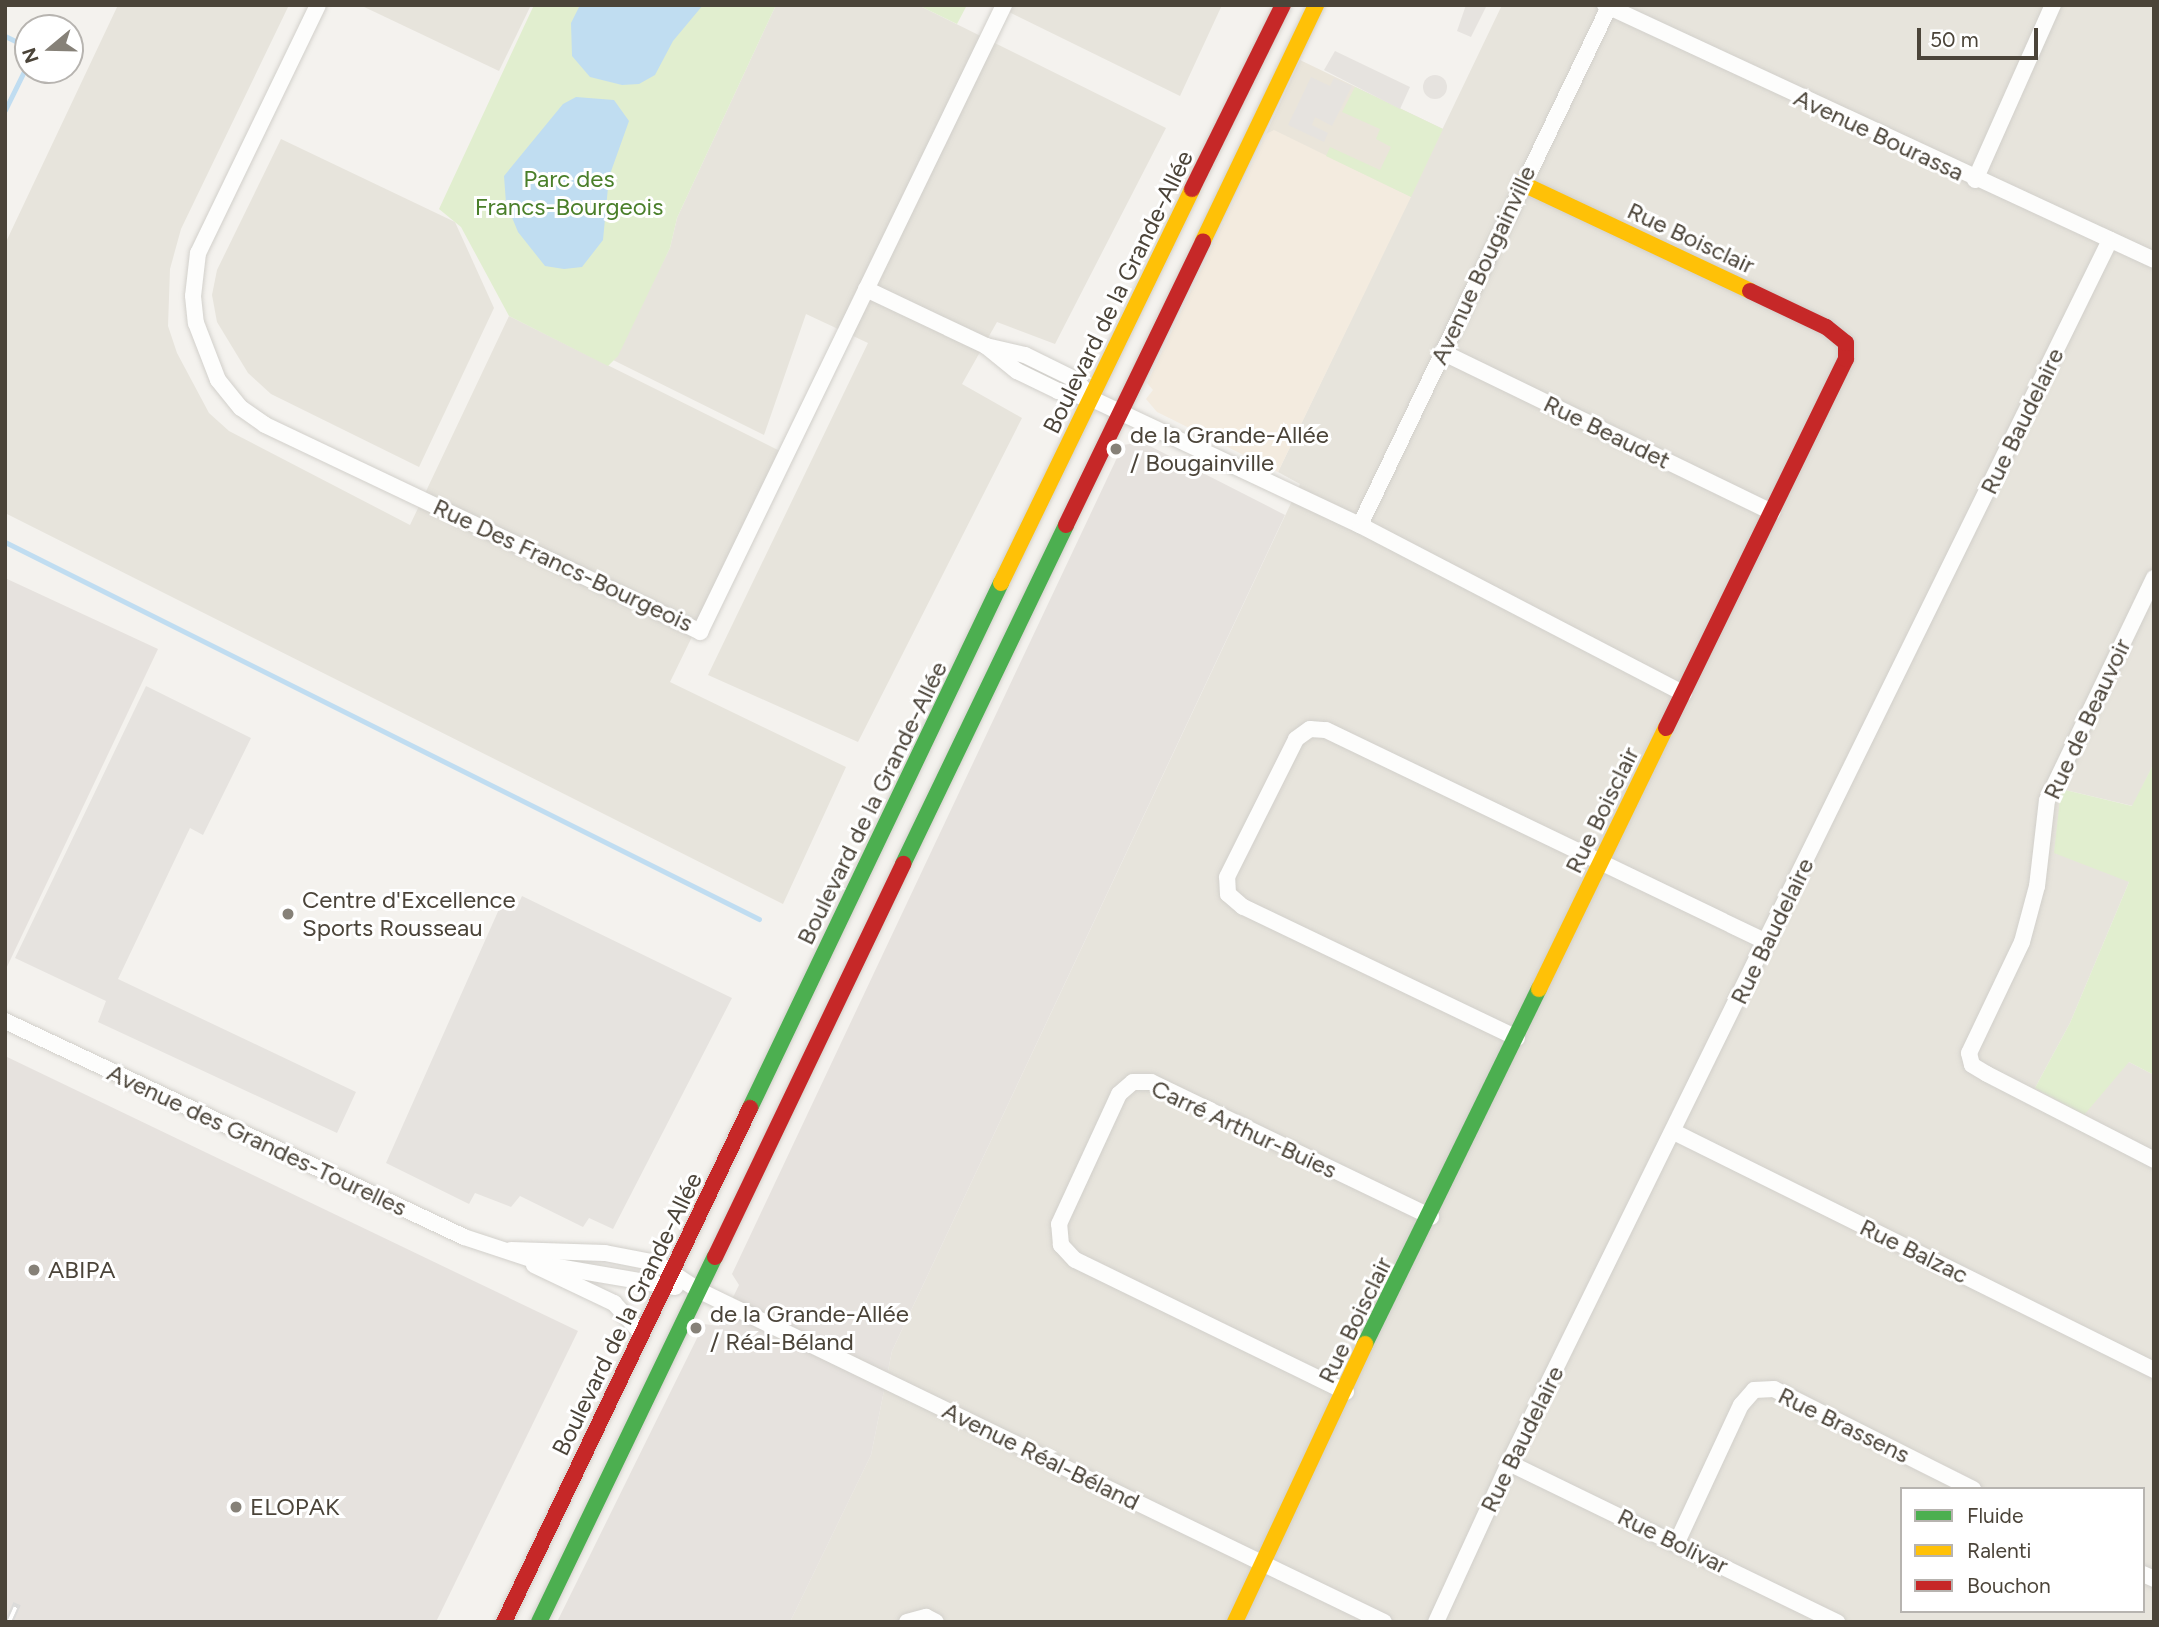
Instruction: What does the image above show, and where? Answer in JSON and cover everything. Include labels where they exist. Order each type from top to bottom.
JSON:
[{"type":"street","name":"Rue Des Francs-Bourgeois","points":[[318,5],[207,229],[196,268],[196,323],[212,368],[233,400],[265,425],[700,632],[1004,5]]},
{"type":"street","name":"Boulevard de la Grande-Allée","points":[[504,1622],[1283,5]]},
{"type":"street","points":[[539,1622],[1316,5]]},
{"type":"street","name":"Avenue Bourassa","points":[[1607,6],[1975,180],[2154,260]]},
{"type":"street","name":"Avenue Bougainville","points":[[1360,525],[1607,6]]},
{"type":"street","points":[[1975,180],[2050,6]]},
{"type":"street","name":"Rue Boisclair","points":[[1235,1622],[1846,359],[1846,343],[1826,327],[1521,183]]},
{"type":"street","name":"Rue Baudelaire","points":[[1436,1622],[1509,1463],[1674,1132],[2110,240]]},
{"type":"street","points":[[866,289],[986,346],[1025,355],[1076,380],[1092,399],[1360,525],[1684,694]]},
{"type":"street","name":"Rue Beaudet","points":[[1442,352],[1772,512]]},
{"type":"street","name":"Rue de Beauvoir","points":[[2154,578],[2047,800],[2037,887],[2022,942],[1969,1053],[1972,1065],[1987,1074],[2154,1160]]},
{"type":"street","points":[[1517,1038],[1243,907],[1228,894],[1227,877],[1254,818],[1296,739],[1310,729],[1326,730],[1767,942]]},
{"type":"street","name":"Avenue des Grandes-Tourelles","points":[[5,1021],[433,1223],[552,1266],[669,1279]]},
{"type":"street","name":"Carré Arthur-Buies","points":[[1346,1392],[1075,1260],[1061,1245],[1059,1224],[1119,1094],[1133,1082],[1151,1082],[1430,1217]]},
{"type":"street","name":"Rue Balzac","points":[[1674,1132],[2154,1370]]},
{"type":"street","name":"Avenue des Grandes-Tourelles","points":[[511,1250],[618,1254],[649,1260],[669,1279]]},
{"type":"street","name":"Avenue des Grandes-Tourelles","points":[[511,1250],[554,1278],[614,1303],[642,1334]]},
{"type":"street","name":"Avenue Réal-Béland","points":[[669,1279],[698,1290],[1384,1622]]},
{"type":"street","name":"Rue Brassens","points":[[1677,1542],[1741,1405],[1754,1390],[1774,1389],[1969,1487]]},
{"type":"street","name":"Rue Bolivar","points":[[1509,1463],[1677,1542],[1836,1622]]},
{"type":"street","points":[[907,1622],[926,1617],[936,1622]]},
{"type":"shaded area","points":[[118,5],[289,5],[181,229],[170,269],[168,326],[177,353],[209,413],[229,431],[410,525],[509,316],[782,452],[670,682],[846,767],[783,904],[5,513],[5,244],[81,84],[84,84],[84,77]]},
{"type":"shaded area","points":[[360,5],[531,5],[499,71]]},
{"type":"shaded area","points":[[776,5],[918,5],[1166,128],[1055,344],[997,322],[962,384],[1022,418],[858,742],[708,675],[868,343],[806,314],[764,435],[613,360],[670,248],[677,218]]},
{"type":"shaded area","points":[[1010,5],[1222,5],[1180,96],[1007,11]]},
{"type":"shaded area","points":[[1466,5],[1487,5],[1471,37],[1457,31]]},
{"type":"shaded area","points":[[1502,5],[2154,5],[2154,763],[2133,806],[2061,789],[2129,882],[2070,1023],[2035,1088],[2129,1062],[2154,1075],[2154,1622],[790,1622],[871,1455],[892,1351],[1300,484],[1278,472]]},
{"type":"shaded area","points":[[1335,51],[1410,87],[1400,109],[1324,70]]},
{"type":"shaded area","points":[[1300,60],[1443,129],[1411,197],[1274,130],[1266,134]]},
{"type":"shaded area","points":[[1435,75],[1443,79],[1447,87],[1443,95],[1435,99],[1427,95],[1423,87],[1427,79]]},
{"type":"shaded area","points":[[1311,77],[1330,86],[1334,78],[1352,86],[1332,126],[1315,117],[1312,125],[1328,133],[1324,142],[1288,125]]},
{"type":"shaded area","points":[[1274,129],[1411,197],[1278,472],[1157,412],[1146,399],[1153,390],[1147,383],[1266,134]]},
{"type":"shaded area","points":[[281,139],[455,222],[494,308],[419,467],[271,394],[248,373],[217,322],[212,295],[217,270]]},
{"type":"shaded area","points":[[1142,442],[1285,515],[892,1351],[871,1455],[790,1622],[557,1622],[704,1324],[719,1326],[739,1285],[732,1274],[1123,445]]},
{"type":"shaded area","points":[[5,578],[158,649],[5,971]]},
{"type":"shaded area","points":[[146,686],[251,738],[203,835],[190,828],[118,979],[356,1092],[337,1133],[98,1022],[106,1001],[15,958]]},
{"type":"shaded area","points":[[522,896],[732,998],[613,1229],[589,1218],[583,1227],[520,1196],[511,1207],[475,1193],[469,1204],[386,1163],[500,907],[515,911]]},
{"type":"shaded area","points":[[5,1056],[578,1331],[436,1622],[5,1622]]},
{"type":"green space","name":"Parc des Francs-Bourgeois","points":[[534,5],[776,5],[677,218],[670,248],[618,356],[608,366],[509,316],[461,227],[439,209]]},
{"type":"green space","points":[[918,5],[967,5],[957,24]]},
{"type":"green space","points":[[1355,87],[1443,129],[1411,197],[1326,156],[1330,147],[1380,170],[1391,147],[1376,139],[1380,129],[1342,112]]},
{"type":"green space","points":[[2154,763],[2154,1075],[2129,1062],[2084,1115],[2035,1088],[2070,1023],[2129,882],[2054,853],[2061,789],[2132,806]]},
{"type":"water","points":[[580,5],[703,5],[673,41],[655,75],[639,84],[622,85],[590,77],[572,56],[571,23]]},
{"type":"water","points":[[576,97],[614,100],[629,121],[609,177],[603,240],[582,267],[564,269],[545,266],[518,232],[506,203],[504,176],[563,104]]},
{"type":"waterway","points":[[5,36],[14,40]]},
{"type":"waterway","points":[[5,110],[18,84]]},
{"type":"waterway","points":[[5,542],[759,919]]},
{"type":"railway","points":[[9,1622],[17,1604]]},
{"type":"traffic: fast","points":[[903,864],[1066,525]]},
{"type":"traffic: fast","points":[[750,1108],[1001,583]]},
{"type":"traffic: fast","points":[[1365,1344],[1539,989]]},
{"type":"traffic: fast","points":[[539,1622],[715,1257]]},
{"type":"traffic: slow","points":[[1203,241],[1316,5]]},
{"type":"traffic: slow","points":[[1521,183],[1750,291]]},
{"type":"traffic: slow","points":[[1001,583],[1192,189]]},
{"type":"traffic: slow","points":[[1539,989],[1666,728]]},
{"type":"traffic: slow","points":[[1235,1622],[1365,1344]]},
{"type":"traffic: jam","points":[[1192,189],[1283,5]]},
{"type":"traffic: jam","points":[[1066,525],[1203,241]]},
{"type":"traffic: jam","points":[[1666,728],[1846,359],[1846,343],[1826,327],[1750,291]]},
{"type":"traffic: jam","points":[[715,1257],[903,864]]},
{"type":"traffic: jam","points":[[504,1622],[750,1108]]},
{"type":"place","name":"de la Grande-Allée / Bougainville","points":[[1116,449]]},
{"type":"place","name":"Centre d'Excellence Sports Rousseau","points":[[288,914]]},
{"type":"place","name":"ABIPA","points":[[34,1270]]},
{"type":"place","name":"de la Grande-Allée / Réal-Béland","points":[[696,1328]]},
{"type":"place","name":"ELOPAK","points":[[236,1507]]}]
